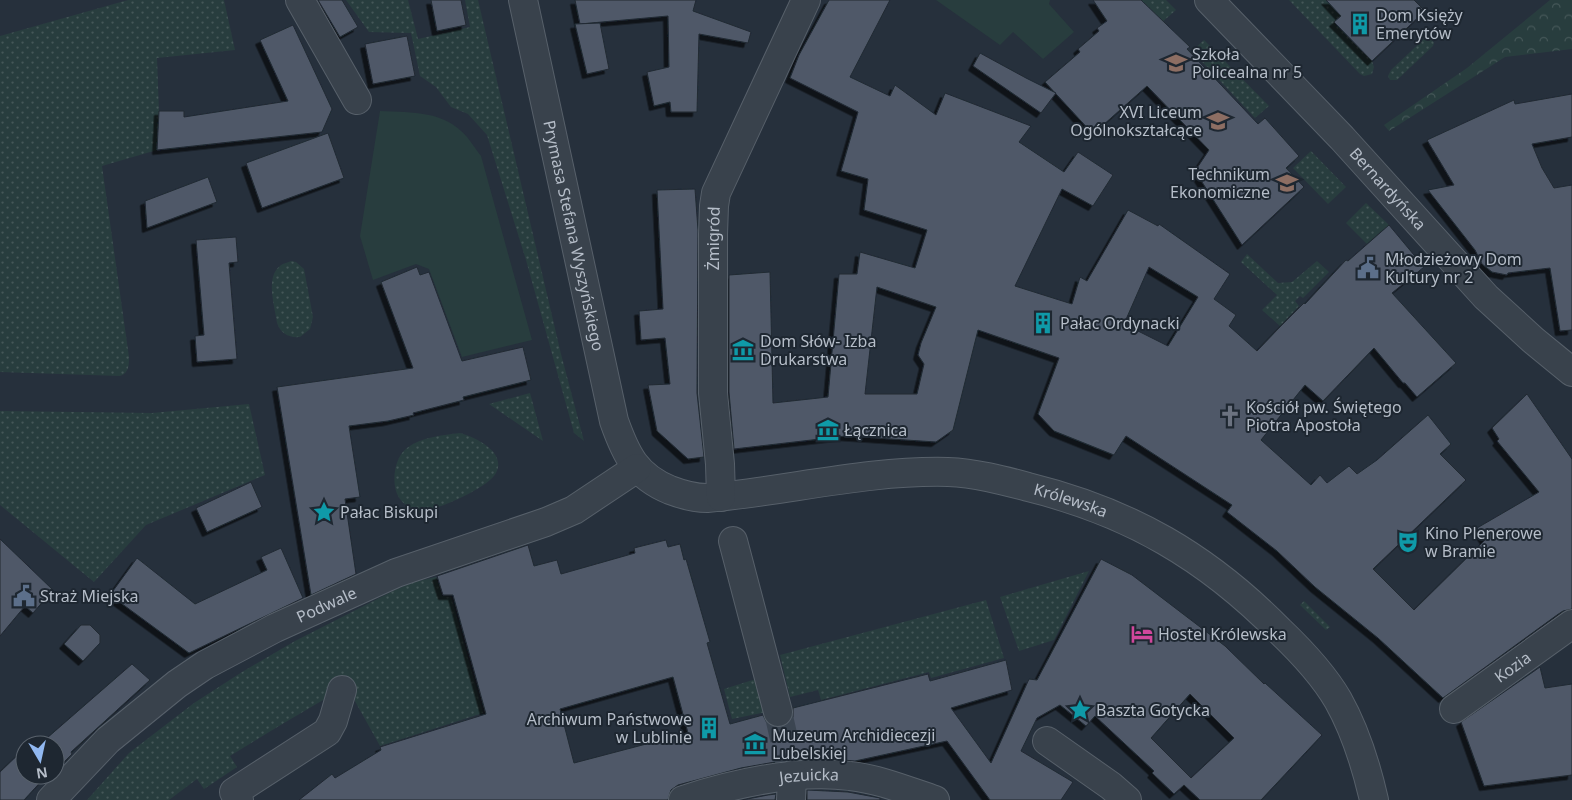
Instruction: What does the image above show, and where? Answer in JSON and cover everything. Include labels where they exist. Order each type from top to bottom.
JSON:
[{"type":"street","points":[[300,0],[357,100]]},
{"type":"street","name":"Prymasa Stefana Wyszyńskiego","points":[[523,0],[612,412],[625,450],[637,468]]},
{"type":"street","name":"Żmigród","points":[[721,497],[720,464],[713,392],[713,234],[716,193],[721,178],[766,88],[806,0]]},
{"type":"street","name":"Bernardyńska","points":[[1209,0],[1342,138],[1486,297],[1532,340],[1572,372]]},
{"type":"street","name":"Królewska","points":[[637,468],[648,479],[684,496],[696,498],[721,497],[882,475],[948,472],[989,477],[1049,492],[1099,508],[1168,542],[1226,582],[1273,624],[1313,666],[1337,699],[1353,732],[1363,757],[1374,800]]},
{"type":"street","name":"Podwale","points":[[51,800],[108,740],[177,684],[205,665],[275,628],[396,573],[546,522],[574,510],[637,468]]},
{"type":"street","points":[[733,541],[778,712]]},
{"type":"street","name":"Kozia","points":[[1454,709],[1572,624]]},
{"type":"street","points":[[239,800],[234,792],[327,732],[333,721],[342,690]]},
{"type":"street","points":[[1047,741],[1111,786],[1127,800]]},
{"type":"street","name":"Jezuicka","points":[[683,800],[713,790],[791,788],[832,774],[851,776],[902,789],[935,800]]},
{"type":"green space","points":[[128,0],[224,0],[235,50],[157,58],[159,111],[157,150],[102,166],[129,357],[128,368],[120,376],[0,372],[0,36]]},
{"type":"green space","points":[[346,0],[408,0],[418,39],[470,27],[465,0],[478,0],[561,354],[584,441],[574,433],[526,260],[487,135],[468,114],[451,107],[436,87],[420,76],[411,33],[369,32]]},
{"type":"green space","points":[[936,0],[1050,0],[1049,4],[1074,32],[1043,59],[1013,32],[1000,45]]},
{"type":"green space","points":[[1138,0],[1166,0],[1176,10],[1160,24]]},
{"type":"green space","points":[[1289,0],[1326,0],[1341,16],[1334,23],[1372,61],[1374,67],[1372,74],[1364,76],[1360,74]]},
{"type":"green space","points":[[1550,0],[1572,0],[1572,49],[1505,57],[1389,131],[1384,125],[1467,68]]},
{"type":"green space","points":[[1428,35],[1434,43],[1433,46],[1397,80],[1390,80],[1388,76],[1391,70]]},
{"type":"green space","points":[[1204,40],[1269,106],[1255,118],[1192,51]]},
{"type":"green space","points":[[380,111],[416,113],[438,117],[458,128],[481,156],[532,340],[462,357],[429,269],[416,264],[373,280],[360,236]]},
{"type":"green space","points":[[1311,151],[1346,187],[1328,204],[1293,168]]},
{"type":"green space","points":[[1366,203],[1389,225],[1367,244],[1346,223]]},
{"type":"green space","points":[[1247,254],[1278,283],[1292,282],[1317,261],[1329,272],[1303,298],[1300,296],[1295,301],[1299,306],[1280,326],[1262,310],[1277,295],[1241,262]]},
{"type":"green space","points":[[291,261],[296,262],[304,269],[313,317],[310,329],[300,337],[292,337],[279,327],[272,293],[275,271],[281,265]]},
{"type":"green space","points":[[530,393],[543,441],[489,404]]},
{"type":"green space","points":[[249,404],[265,475],[146,525],[94,582],[0,505],[0,411],[152,413]]},
{"type":"green space","points":[[460,433],[481,442],[493,452],[497,458],[498,465],[496,473],[491,479],[472,492],[448,503],[418,513],[404,503],[397,493],[394,480],[399,458],[407,448],[419,441]]},
{"type":"green space","points":[[1089,571],[1054,640],[1019,651],[1000,597]]},
{"type":"green space","points":[[436,577],[442,596],[451,597],[483,713],[380,746],[351,694],[335,693],[230,756],[237,767],[204,789],[197,779],[169,800],[87,800],[129,753],[194,703],[242,672],[295,641],[397,589],[414,582]]},
{"type":"green space","points":[[986,600],[1004,658],[931,678],[929,672],[821,700],[818,690],[790,697],[780,655]]},
{"type":"green space","points":[[1304,601],[1330,627],[1326,630],[1300,605]]},
{"type":"green space","points":[[759,678],[767,712],[732,719],[724,689]]},
{"type":"building","points":[[318,0],[342,0],[358,27],[340,37]]},
{"type":"building","points":[[431,0],[461,0],[466,25],[437,31]]},
{"type":"building","points":[[575,0],[696,0],[693,11],[751,32],[748,43],[699,34],[697,112],[671,112],[670,102],[654,106],[647,72],[669,67],[668,16],[580,24]]},
{"type":"building","points":[[829,0],[890,0],[850,77],[890,96],[895,85],[936,115],[945,93],[1031,126],[1019,142],[1064,172],[1078,152],[1113,175],[1093,206],[1062,189],[1015,286],[1072,304],[1080,277],[1087,281],[1128,210],[1158,226],[1159,224],[1230,274],[1214,299],[1236,315],[1229,326],[1257,351],[1346,260],[1348,261],[1389,225],[1424,267],[1392,293],[1456,363],[1417,397],[1374,348],[1323,401],[1305,385],[1261,440],[1311,485],[1320,475],[1327,483],[1349,466],[1357,474],[1377,460],[1428,415],[1451,444],[1440,454],[1466,480],[1373,569],[1414,610],[1485,540],[1477,528],[1539,492],[1497,441],[1499,439],[1492,428],[1527,394],[1572,459],[1572,609],[1557,615],[1443,698],[1378,638],[1315,587],[1277,551],[1227,512],[1232,505],[1126,436],[1114,455],[1054,431],[1038,414],[1059,358],[978,330],[953,430],[936,442],[846,436],[734,449],[729,392],[729,275],[770,272],[773,403],[828,397],[839,274],[857,274],[860,252],[915,268],[927,230],[864,210],[868,179],[841,171],[858,112],[790,78],[799,55]],"holes":[[[1149,267],[1198,297],[1168,346],[1124,324]],[[877,287],[936,307],[918,355],[924,364],[917,394],[865,394]]]},
{"type":"building","name":"XVI Liceum Ogólnokształcące","points":[[1093,0],[1141,0],[1190,47],[1187,49],[1258,124],[1265,118],[1299,156],[1286,168],[1304,187],[1242,245],[1195,171],[1209,150],[1147,86],[1093,134],[1045,82],[1080,52],[1078,49],[1099,31],[1097,28],[1107,21]]},
{"type":"building","name":"Dom Księży Emerytów","points":[[1326,0],[1414,0],[1425,11],[1372,61],[1334,22],[1341,16]]},
{"type":"building","points":[[600,23],[609,69],[587,74],[575,24]]},
{"type":"building","points":[[293,25],[332,109],[322,132],[157,150],[159,111],[184,111],[184,117],[288,101],[260,40]]},
{"type":"building","points":[[407,36],[415,76],[373,84],[365,44]]},
{"type":"building","points":[[980,53],[1056,93],[1041,113],[973,66]]},
{"type":"building","points":[[1572,94],[1572,137],[1532,144],[1542,168],[1554,188],[1572,185],[1572,330],[1560,331],[1550,268],[1508,273],[1507,275],[1492,272],[1482,264],[1475,250],[1428,190],[1454,185],[1427,140],[1514,100],[1515,104]]},
{"type":"building","points":[[328,133],[344,178],[262,208],[246,163]]},
{"type":"building","points":[[208,177],[217,202],[147,228],[145,201]]},
{"type":"building","points":[[695,189],[698,230],[697,393],[704,457],[688,459],[657,431],[648,385],[670,384],[665,338],[641,340],[639,311],[663,309],[657,190]]},
{"type":"building","points":[[236,237],[238,262],[229,263],[237,359],[197,362],[195,336],[204,335],[196,240]]},
{"type":"building","points":[[417,267],[420,275],[429,272],[462,361],[523,347],[531,380],[463,397],[464,400],[413,413],[414,415],[388,421],[349,426],[360,497],[345,499],[356,574],[311,595],[277,387],[413,368],[381,282]]},
{"type":"building","points":[[251,482],[262,507],[207,532],[196,508]]},
{"type":"building","name":"Straż Miejska","points":[[0,539],[53,590],[33,613],[25,606],[0,636]]},
{"type":"building","points":[[666,540],[668,547],[680,544],[710,642],[707,643],[730,724],[763,715],[767,723],[773,727],[781,727],[789,723],[793,717],[793,708],[928,674],[930,681],[1006,660],[1012,690],[951,708],[991,763],[1029,679],[1037,680],[1101,559],[1132,575],[1225,646],[1264,684],[1322,735],[1261,800],[1200,800],[1184,785],[1174,794],[1152,773],[1154,771],[1095,716],[1086,726],[1060,705],[1037,718],[1021,751],[1073,782],[1061,800],[990,800],[947,741],[855,761],[792,759],[741,768],[678,785],[671,790],[668,800],[299,800],[332,774],[335,778],[381,750],[380,747],[486,714],[453,595],[443,595],[437,576],[528,545],[534,566],[557,560],[561,574],[635,553],[634,548]],"holes":[[[673,677],[688,733],[574,763],[560,709]],[[1190,694],[1234,738],[1191,778],[1151,738]]]},
{"type":"building","points":[[281,548],[303,598],[189,653],[110,595],[137,558],[195,604],[267,570],[261,557]]},
{"type":"building","points":[[81,625],[90,625],[100,635],[100,643],[83,661],[64,644]]},
{"type":"building","points":[[132,664],[150,680],[71,752],[72,754],[65,761],[65,735],[50,735]]},
{"type":"building","points":[[1540,667],[1545,688],[1572,684],[1572,775],[1484,786],[1461,722]]},
{"type":"building","points":[[15,758],[15,785],[38,785],[24,800],[0,800],[0,772]]},
{"type":"building","points":[[807,790],[848,792],[880,798],[880,800],[807,800]]},
{"type":"building","points":[[776,794],[775,800],[742,800],[768,795]]},
{"type":"tunnel","points":[[778,712],[790,765]]},
{"type":"place","name":"Dom Księży Emerytów","points":[[1360,24]]},
{"type":"place","name":"Szkoła Policealna nr 5","points":[[1176,63]]},
{"type":"place","name":"XVI Liceum Ogólnokształcące","points":[[1218,121]]},
{"type":"place","name":"Technikum Ekonomiczne","points":[[1287,183]]},
{"type":"place","name":"Młodzieżowy Dom Kultury nr 2","points":[[1368,268]]},
{"type":"place","name":"Pałac Ordynacki","points":[[1043,323]]},
{"type":"place","name":"Dom Słów- Izba Drukarstwa","points":[[743,350]]},
{"type":"place","name":"Kościół pw. Świętego Piotra Apostoła","points":[[1230,416]]},
{"type":"place","name":"Łącznica","points":[[828,430]]},
{"type":"place","name":"Pałac Biskupi","points":[[324,512]]},
{"type":"place","name":"Kino Plenerowe w Bramie","points":[[1408,542]]},
{"type":"place","name":"Straż Miejska","points":[[24,596]]},
{"type":"place","name":"Hostel Królewska","points":[[1142,634]]},
{"type":"place","name":"Baszta Gotycka","points":[[1080,710]]},
{"type":"place","name":"Archiwum Państwowe w Lublinie","points":[[709,728]]},
{"type":"place","name":"Muzeum Archidiecezji Lubelskiej","points":[[755,744]]}]
